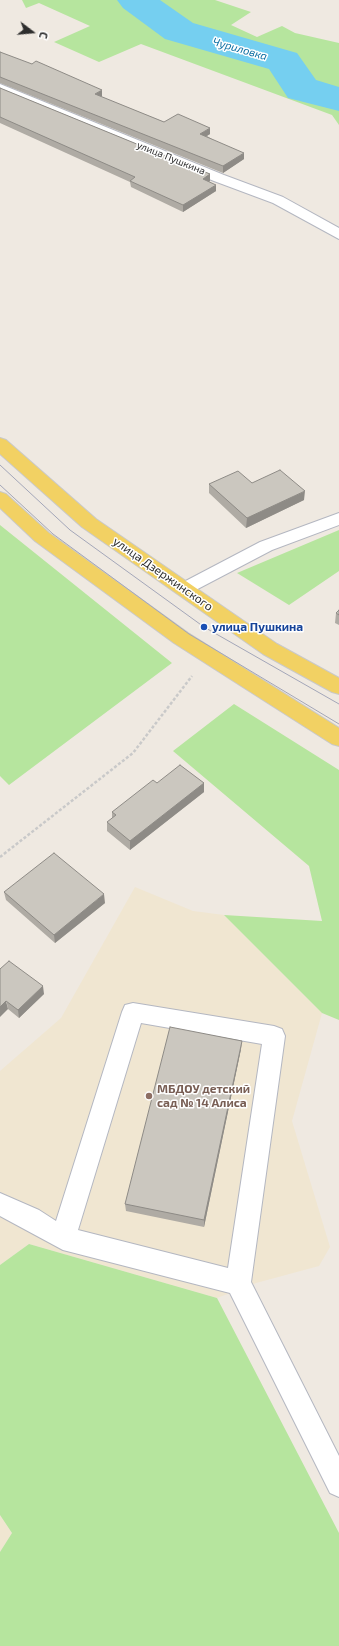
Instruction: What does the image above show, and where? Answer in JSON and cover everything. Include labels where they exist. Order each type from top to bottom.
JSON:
[{"type":"main road","name":"улица Дзержинского","points":[[0,444],[89,523],[270,649],[339,687]]},
{"type":"main road","points":[[0,498],[42,537],[181,638],[339,738]]},
{"type":"street","name":"улица Пушкина","points":[[0,88],[219,178],[278,200],[339,234]]},
{"type":"lane","points":[[184,589],[266,546],[339,519]]},
{"type":"lane","points":[[63,1238],[134,1012],[274,1036],[238,1283],[339,1484]]},
{"type":"lane","points":[[0,1204],[30,1218],[63,1238],[238,1283]]},
{"type":"path","points":[[0,857],[133,753],[193,675]]},
{"type":"shaded area","name":"МБДОУ детский сад № 14 Алиса","points":[[135,887],[193,911],[224,915],[322,1013],[292,1121],[330,1247],[319,1266],[256,1283],[217,1298],[29,1244],[0,1265],[0,1071],[61,1018]]},
{"type":"shaded area","points":[[0,1515],[12,1533],[0,1552]]},
{"type":"green space","points":[[22,0],[215,0],[251,12],[231,25],[257,37],[282,26],[295,33],[339,43],[339,125],[332,115],[141,44],[99,62],[54,42],[90,26],[39,3],[26,8]]},
{"type":"green space","points":[[0,525],[172,663],[9,785],[0,776]]},
{"type":"green space","points":[[339,530],[339,571],[289,605],[237,573]]},
{"type":"green space","points":[[234,704],[339,770],[339,1020],[322,1013],[224,915],[322,921],[309,866],[173,751]]},
{"type":"green space","points":[[29,1244],[217,1298],[339,1533],[339,1646],[0,1646],[0,1552],[12,1533],[0,1515],[0,1265]]},
{"type":"building","points":[[0,52],[32,64],[36,61],[102,90],[95,94],[164,122],[178,114],[210,128],[200,134],[244,153],[223,166],[0,77]]},
{"type":"building","points":[[0,88],[210,174],[203,179],[216,185],[183,205],[130,181],[135,177],[0,117]]},
{"type":"building","points":[[280,470],[305,491],[247,518],[209,484],[238,471],[252,483]]},
{"type":"building","points":[[180,765],[204,783],[130,841],[107,822],[116,815],[112,812],[153,780],[157,783]]},
{"type":"building","points":[[54,853],[104,894],[54,935],[4,892]]},
{"type":"building","points":[[9,961],[43,986],[18,1010],[6,1001],[0,1007],[0,969]]},
{"type":"building","points":[[170,1027],[242,1041],[204,1220],[125,1204]]},
{"type":"waterway","name":"Чуриловка","points":[[136,0],[179,31],[283,61],[302,89],[339,99]]},
{"type":"tram line","points":[[0,465],[70,530],[204,627],[339,704]]},
{"type":"tram line","points":[[0,485],[53,534],[189,634],[339,724]]},
{"type":"place","name":"улица Пушкина","points":[[204,627]]},
{"type":"place","name":"МБДОУ детский сад № 14 Алиса","points":[[149,1096]]}]
